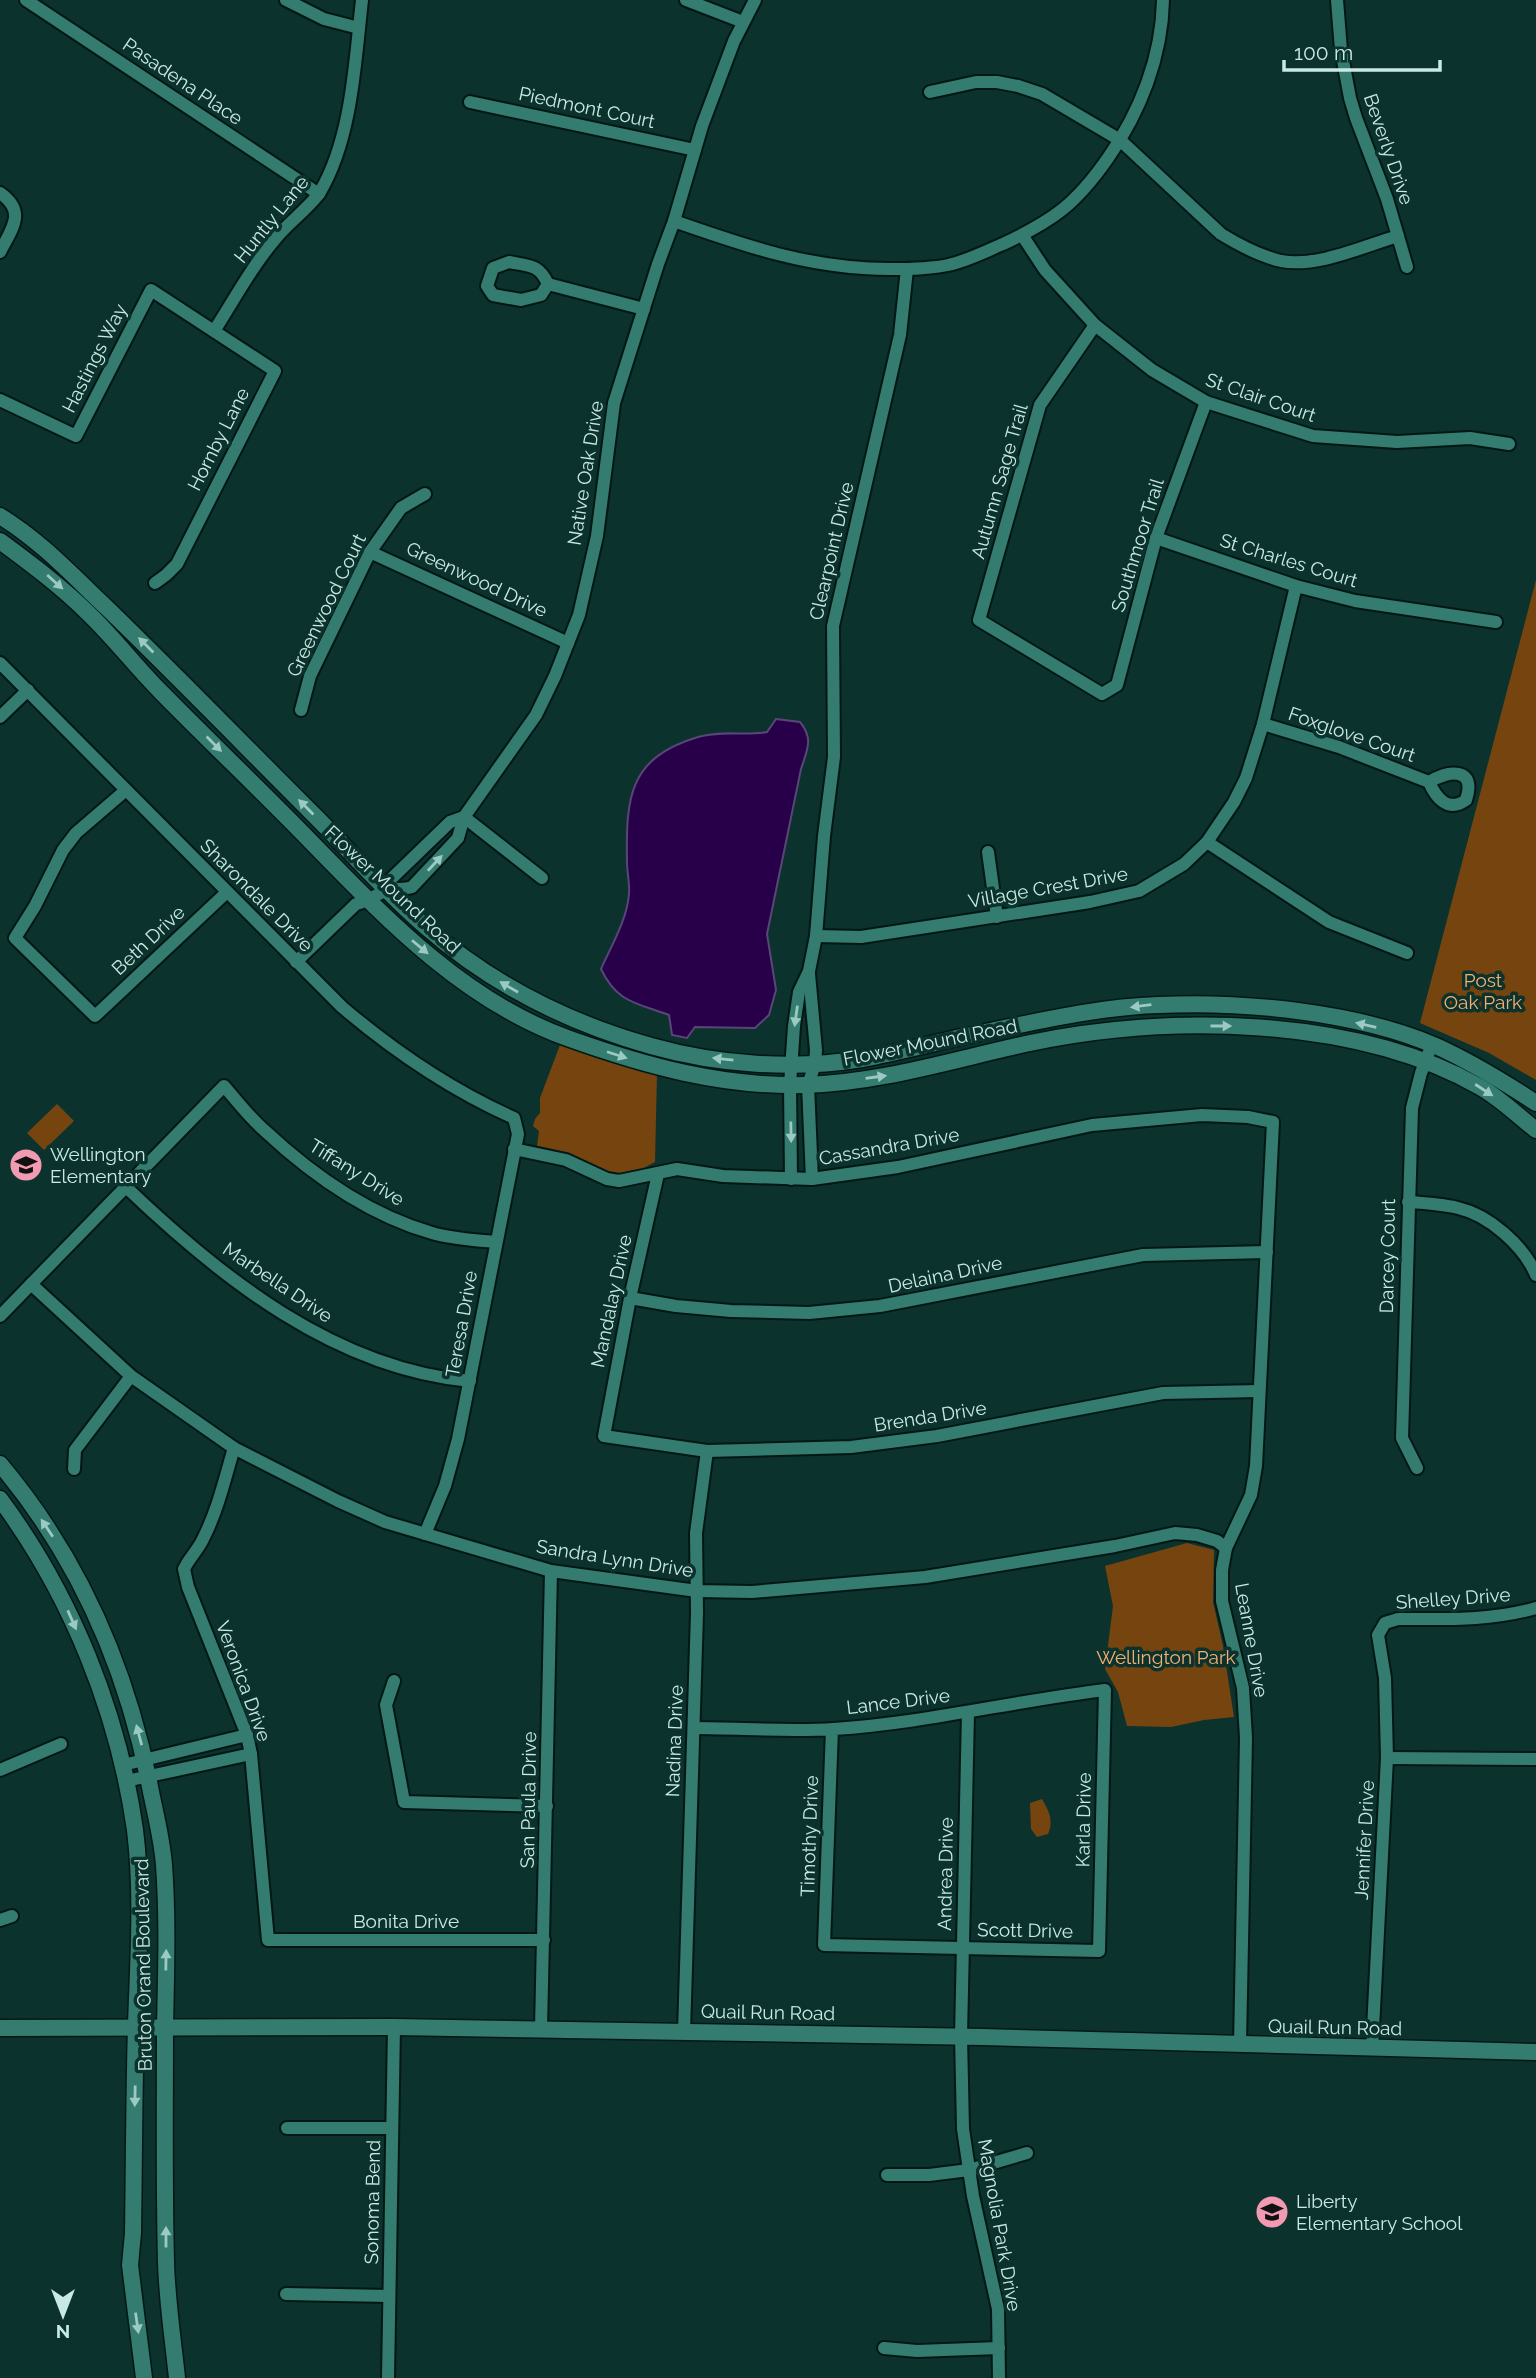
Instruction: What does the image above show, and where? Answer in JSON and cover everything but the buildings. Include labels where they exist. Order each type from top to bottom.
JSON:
[{"type":"main road","name":"Flower Mound Road","points":[[0,516],[58,560],[424,925],[487,974],[592,1027],[654,1047],[716,1059],[815,1064],[863,1058],[1076,1014],[1155,1005],[1230,1005],[1300,1012],[1368,1025],[1432,1044],[1472,1063],[1536,1103]]},
{"type":"main road","name":"Flower Mound Road","points":[[0,541],[44,573],[90,614],[159,690],[415,944],[478,994],[523,1020],[566,1038],[640,1063],[688,1075],[719,1080],[808,1085],[884,1076],[1035,1042],[1162,1026],[1232,1026],[1309,1032],[1376,1046],[1424,1061],[1483,1088],[1536,1130]]},
{"type":"main road","name":"Bruton Orand Boulevard","points":[[0,1464],[18,1485],[63,1551],[82,1586],[114,1654],[131,1705],[147,1768],[164,1863],[167,1921],[166,2262],[177,2378]]},
{"type":"main road","name":"Bruton Orand Boulevard","points":[[0,1499],[19,1524],[64,1601],[93,1669],[125,1773],[135,1832],[140,1948],[130,2265],[144,2378]]},
{"type":"main road","name":"Quail Run Road","points":[[0,2028],[541,2029],[961,2036],[1536,2052]]},
{"type":"street","name":"Pasadena Place","points":[[26,0],[319,194]]},
{"type":"street","points":[[286,0],[324,19],[359,28]]},
{"type":"street","name":"Huntly Lane","points":[[214,331],[274,240],[319,194],[330,171],[346,123],[362,0]]},
{"type":"street","points":[[685,0],[743,22]]},
{"type":"street","name":"Native Oak Drive","points":[[296,962],[356,904],[370,901],[389,890],[402,891],[412,887],[458,838],[464,817],[536,715],[579,615],[597,536],[614,403],[723,68],[755,0]]},
{"type":"street","points":[[674,221],[762,251],[851,269],[924,269],[952,264],[1022,235],[1074,202],[1121,140],[1151,70],[1163,0]]},
{"type":"street","name":"Beverly Drive","points":[[1337,0],[1341,50],[1350,98],[1407,267]]},
{"type":"street","points":[[930,92],[976,82],[997,82],[1042,94],[1121,140],[1221,234],[1259,253],[1283,261],[1314,260],[1341,255],[1398,236]]},
{"type":"street","name":"Piedmont Court","points":[[470,102],[695,150]]},
{"type":"street","points":[[0,252],[15,217],[15,210],[1,194]]},
{"type":"street","name":"St Clair Court","points":[[1022,235],[1045,270],[1095,325],[1152,370],[1206,402],[1313,436],[1397,442],[1470,438],[1509,444]]},
{"type":"street","points":[[509,262],[535,267],[543,273],[548,284],[541,295],[521,300],[493,295],[487,286],[493,268],[509,262]]},
{"type":"street","name":"Clearpoint Drive","points":[[791,1179],[791,1064],[799,992],[809,971],[816,936],[835,735],[833,626],[900,335],[907,269]]},
{"type":"street","points":[[548,284],[644,309]]},
{"type":"street","name":"Hastings Way","points":[[0,401],[76,436],[150,290],[214,331]]},
{"type":"street","name":"Autumn Sage Trail","points":[[1095,325],[1040,405],[979,620],[1102,694]]},
{"type":"street","name":"Hornby Lane","points":[[155,583],[177,564],[275,371],[214,331]]},
{"type":"street","name":"Southmoor Trail","points":[[1102,694],[1117,685],[1156,538],[1206,402]]},
{"type":"street","name":"Greenwood Court","points":[[301,710],[310,676],[370,552],[401,508],[425,494]]},
{"type":"street","name":"St Charles Court","points":[[1156,538],[1296,586],[1355,601],[1496,621]]},
{"type":"street","name":"Greenwood Drive","points":[[370,552],[568,643]]},
{"type":"street","name":"Village Crest Drive","points":[[816,936],[861,937],[1090,902],[1139,891],[1184,864],[1207,842],[1234,802],[1246,778],[1263,724],[1296,586]]},
{"type":"street","name":"Sharondale Drive","points":[[0,663],[342,1007],[380,1039],[472,1099],[514,1118]]},
{"type":"street","points":[[0,717],[28,690]]},
{"type":"street","name":"Foxglove Court","points":[[1263,724],[1339,747],[1429,782]]},
{"type":"street","name":"Beth Drive","points":[[126,790],[76,833],[63,850],[35,906],[15,938],[95,1016],[227,892]]},
{"type":"street","points":[[464,817],[542,878]]},
{"type":"street","name":"Native Oak Drive","points":[[389,890],[391,879],[450,822],[464,817]]},
{"type":"street","points":[[1207,842],[1329,922],[1407,953]]},
{"type":"street","points":[[988,852],[997,917]]},
{"type":"street","name":"Clearpoint Drive","points":[[809,971],[815,1064],[808,1085],[812,1179]]},
{"type":"street","name":"Darcey Court","points":[[1417,1468],[1402,1438],[1408,1202],[1412,1108],[1424,1061],[1432,1044]]},
{"type":"street","name":"Tiffany Drive","points":[[126,1186],[224,1086],[262,1129],[311,1170],[360,1201],[400,1222],[433,1234],[495,1242]]},
{"type":"street","name":"Cassandra Drive","points":[[514,1150],[566,1160],[607,1179],[619,1181],[677,1169],[723,1176],[812,1179],[898,1167],[1104,1123],[1202,1115],[1248,1117],[1273,1122]]},
{"type":"street","name":"Teresa Drive","points":[[425,1534],[445,1486],[458,1439],[518,1133],[514,1118]]},
{"type":"street","name":"Leanne Drive","points":[[1240,2045],[1246,1738],[1243,1688],[1222,1601],[1222,1570],[1226,1548],[1251,1495],[1256,1466],[1273,1122]]},
{"type":"street","name":"Mandalay Drive","points":[[604,1436],[630,1298],[658,1174]]},
{"type":"street","points":[[0,1316],[126,1186]]},
{"type":"street","name":"Marbella Drive","points":[[126,1186],[167,1226],[228,1275],[286,1315],[339,1345],[394,1367],[438,1378],[470,1381]]},
{"type":"street","points":[[1408,1202],[1461,1208],[1486,1221],[1502,1231],[1523,1252],[1536,1275]]},
{"type":"street","name":"Delaina Drive","points":[[630,1298],[731,1311],[808,1313],[880,1306],[1143,1255],[1266,1252]]},
{"type":"street","name":"Sandra Lynn Drive","points":[[31,1284],[131,1376],[234,1448],[385,1522],[551,1571],[697,1591],[752,1592],[925,1577],[1115,1546],[1175,1533],[1197,1535],[1217,1541],[1226,1548]]},
{"type":"street","points":[[74,1469],[75,1450],[131,1376]]},
{"type":"street","name":"Brenda Drive","points":[[604,1436],[707,1451],[851,1447],[937,1436],[1163,1392],[1259,1391]]},
{"type":"street","name":"Veronica Drive","points":[[234,1448],[212,1520],[203,1541],[184,1569],[188,1587],[247,1735],[268,1940]]},
{"type":"street","name":"Nadina Drive","points":[[684,2032],[694,1728],[696,1533],[707,1451]]},
{"type":"street","name":"San Paula Drive","points":[[541,2029],[551,1571]]},
{"type":"street","name":"Shelley Drive","points":[[1378,1635],[1385,1623],[1398,1619],[1483,1619],[1536,1608]]},
{"type":"street","name":"Jennifer Drive","points":[[1372,2048],[1387,1758],[1385,1678],[1378,1635]]},
{"type":"street","points":[[394,1681],[386,1704],[404,1801],[547,1806]]},
{"type":"street","name":"Lance Drive","points":[[694,1728],[832,1729],[968,1712],[1105,1690]]},
{"type":"street","name":"Karla Drive","points":[[1099,1951],[1105,1690]]},
{"type":"street","name":"Andrea Drive","points":[[961,2036],[968,1712]]},
{"type":"street","name":"Timothy Drive","points":[[824,1945],[832,1729]]},
{"type":"street","points":[[147,1768],[247,1735]]},
{"type":"street","points":[[0,1770],[61,1744]]},
{"type":"street","points":[[125,1773],[251,1754]]},
{"type":"street","points":[[1387,1758],[1536,1759]]},
{"type":"street","name":"Bonita Drive","points":[[268,1940],[544,1940]]},
{"type":"street","name":"Scott Drive","points":[[824,1945],[1099,1951]]},
{"type":"street","name":"Sonoma Bend","points":[[388,2378],[394,2027]]},
{"type":"street","name":"Magnolia Park Drive","points":[[961,2036],[963,2129],[998,2309],[999,2378]]},
{"type":"street","points":[[286,2128],[392,2128]]},
{"type":"street","points":[[887,2175],[929,2175],[969,2170],[1027,2153]]},
{"type":"street","points":[[286,2294],[389,2296]]},
{"type":"street","points":[[884,2347],[917,2351],[999,2348]]},
{"type":"green space","name":"Post Oak Park","points":[[1536,580],[1536,1080],[1489,1053],[1420,1023]]},
{"type":"green space","points":[[560,1045],[657,1074],[655,1162],[627,1177],[603,1170],[571,1154],[537,1146],[539,1131],[533,1126],[540,1113],[540,1098]]},
{"type":"green space","points":[[57,1104],[74,1121],[44,1150],[27,1133]]},
{"type":"green space","name":"Wellington Park","points":[[1187,1543],[1214,1550],[1213,1602],[1234,1717],[1171,1727],[1127,1726],[1118,1692],[1105,1669],[1113,1606],[1105,1566]]},
{"type":"green space","points":[[1042,1799],[1049,1812],[1051,1825],[1048,1834],[1037,1837],[1031,1829],[1030,1803]]},
{"type":"shaded area","points":[[776,719],[800,722],[807,734],[808,745],[767,934],[776,990],[769,1015],[755,1028],[695,1027],[687,1038],[672,1035],[669,1015],[621,995],[601,969],[628,904],[628,818],[636,783],[657,756],[675,746],[706,735],[767,732]]},
{"type":"place","name":"Wellington Elementary","points":[[26,1165]]},
{"type":"place","name":"Liberty Elementary School","points":[[1272,2212]]}]
